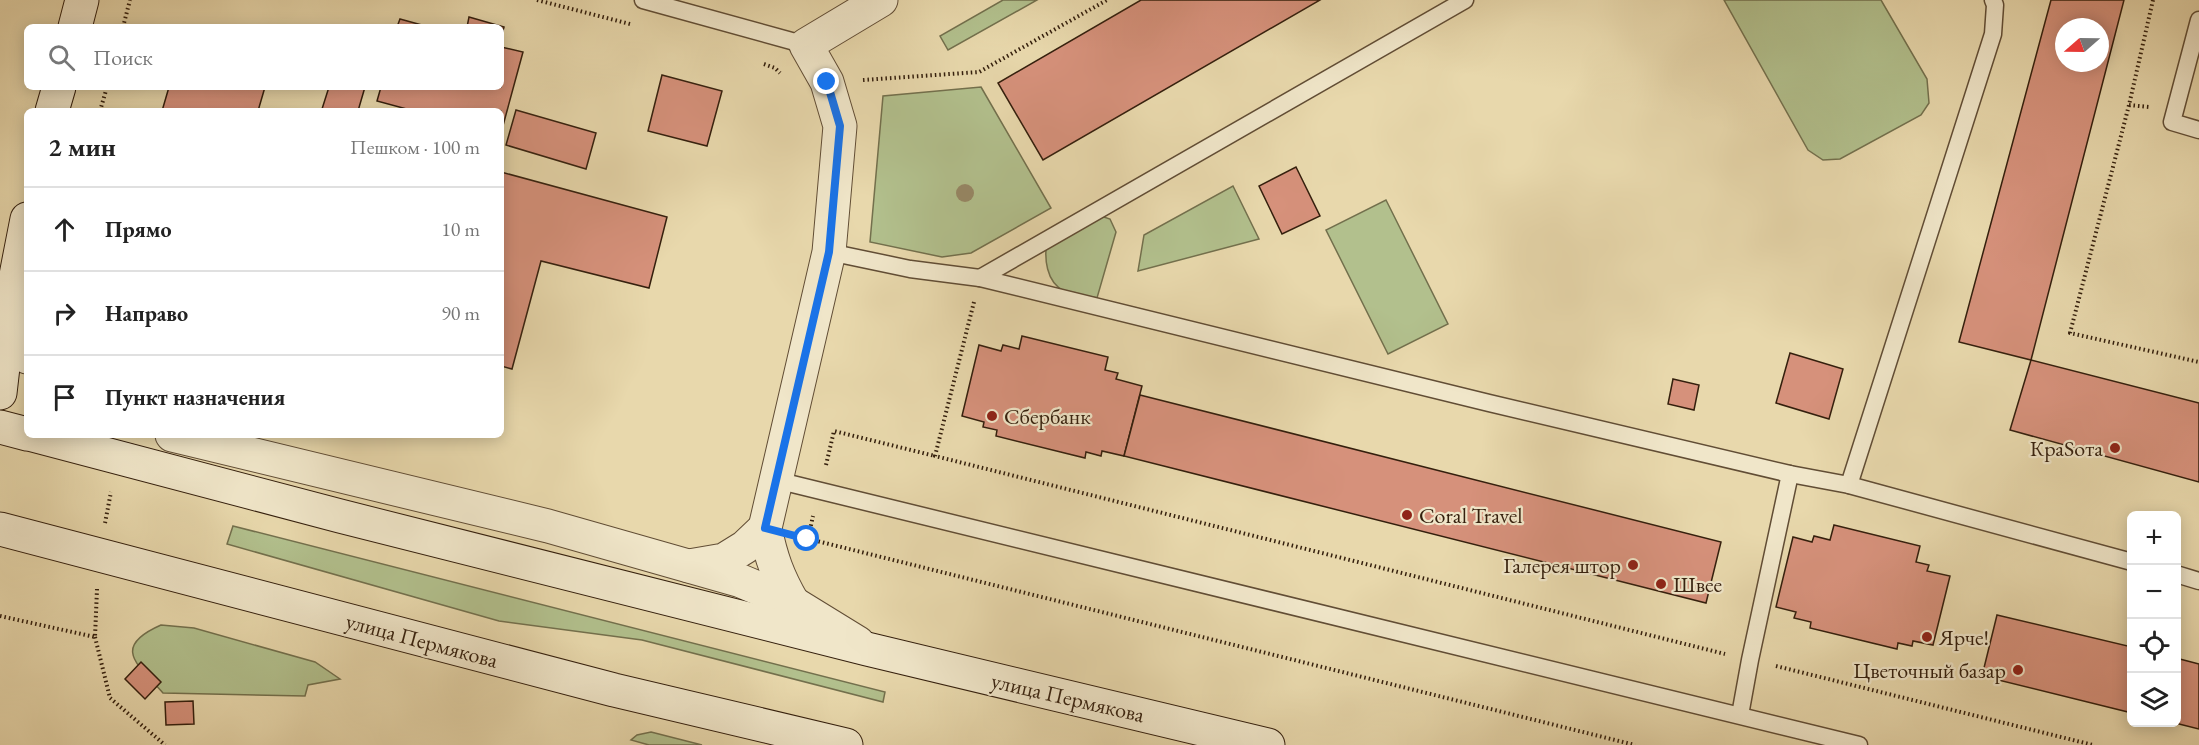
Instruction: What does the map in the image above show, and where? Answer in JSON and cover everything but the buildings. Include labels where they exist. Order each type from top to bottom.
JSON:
[{"type":"main road","points":[[76,24],[82,0]]},
{"type":"main road","points":[[793,603],[778,577],[765,528],[829,252],[840,126],[827,82],[806,45],[881,0]]},
{"type":"main road","points":[[53,108],[57,90]]},
{"type":"main road","points":[[0,393],[10,306],[24,234]]},
{"type":"main road","points":[[10,306],[24,348]]},
{"type":"main road","points":[[0,427],[24,433]]},
{"type":"main road","name":"улица Пермякова","points":[[44,438],[340,516],[867,649],[1268,745]]},
{"type":"main road","name":"улица Пермякова","points":[[184,438],[548,526],[741,581],[793,603],[867,649]]},
{"type":"main road","points":[[689,566],[724,560],[745,548],[765,528]]},
{"type":"main road","name":"улица Пермякова","points":[[0,529],[603,687],[846,745]]},
{"type":"lane","points":[[643,0],[806,45]]},
{"type":"lane","points":[[980,278],[1465,0]]},
{"type":"lane","points":[[1849,485],[1993,34],[1995,5],[1993,0]]},
{"type":"lane","points":[[2199,20],[2172,123],[2199,130]]},
{"type":"lane","points":[[829,252],[910,269],[980,278],[1500,406],[1790,474],[1849,485],[2127,561]]},
{"type":"lane","points":[[1740,715],[1790,474]]},
{"type":"lane","points":[[776,480],[1859,745]]},
{"type":"lane","points":[[2181,575],[2199,580]]},
{"type":"path","points":[[124,24],[130,0]]},
{"type":"path","points":[[537,0],[631,25]]},
{"type":"path","points":[[827,82],[979,72],[1107,0]]},
{"type":"path","points":[[2153,0],[2130,105],[2070,333],[2199,362]]},
{"type":"path","points":[[754,60],[775,68],[781,75]]},
{"type":"path","points":[[101,108],[106,90]]},
{"type":"path","points":[[935,456],[980,278]]},
{"type":"path","points":[[807,539],[834,431],[2093,745]]},
{"type":"path","points":[[765,528],[1635,745]]},
{"type":"path","points":[[95,637],[110,698],[165,745]]},
{"type":"green space","points":[[1003,0],[1037,0],[948,50],[940,36]]},
{"type":"green space","points":[[1724,0],[1881,0],[1927,79],[1929,103],[1921,115],[1840,159],[1823,160],[1808,150]]},
{"type":"green space","points":[[981,87],[1051,208],[971,253],[942,257],[870,242],[883,96]]},
{"type":"green space","points":[[1233,186],[1259,239],[1138,271],[1144,235]]},
{"type":"green space","points":[[1386,200],[1448,324],[1388,354],[1326,230]]},
{"type":"green space","points":[[1092,213],[1110,219],[1116,232],[1097,298],[1072,294],[1058,287],[1050,276],[1046,255],[1047,241]]},
{"type":"green space","points":[[233,526],[885,692],[883,702],[642,640],[499,621],[227,544]]},
{"type":"green space","points":[[161,625],[194,628],[315,662],[340,679],[308,685],[305,696],[163,693],[138,665],[133,649],[137,641],[146,633]]},
{"type":"green space","points":[[651,732],[702,745],[649,745],[631,740],[637,735]]},
{"type":"place","name":"Сбербанк","points":[[992,416]]},
{"type":"place","name":"КраSота","points":[[2115,448]]},
{"type":"place","name":"Coral Travel","points":[[1407,515]]},
{"type":"place","name":"Галерея штор","points":[[1633,565]]},
{"type":"place","name":"Швее","points":[[1661,584]]},
{"type":"place","name":"Ярче!","points":[[1927,637]]},
{"type":"place","name":"Цветочный базар","points":[[2018,670]]},
{"type":"route","points":[[807,539],[765,528],[829,252],[840,126],[827,82]]}]
